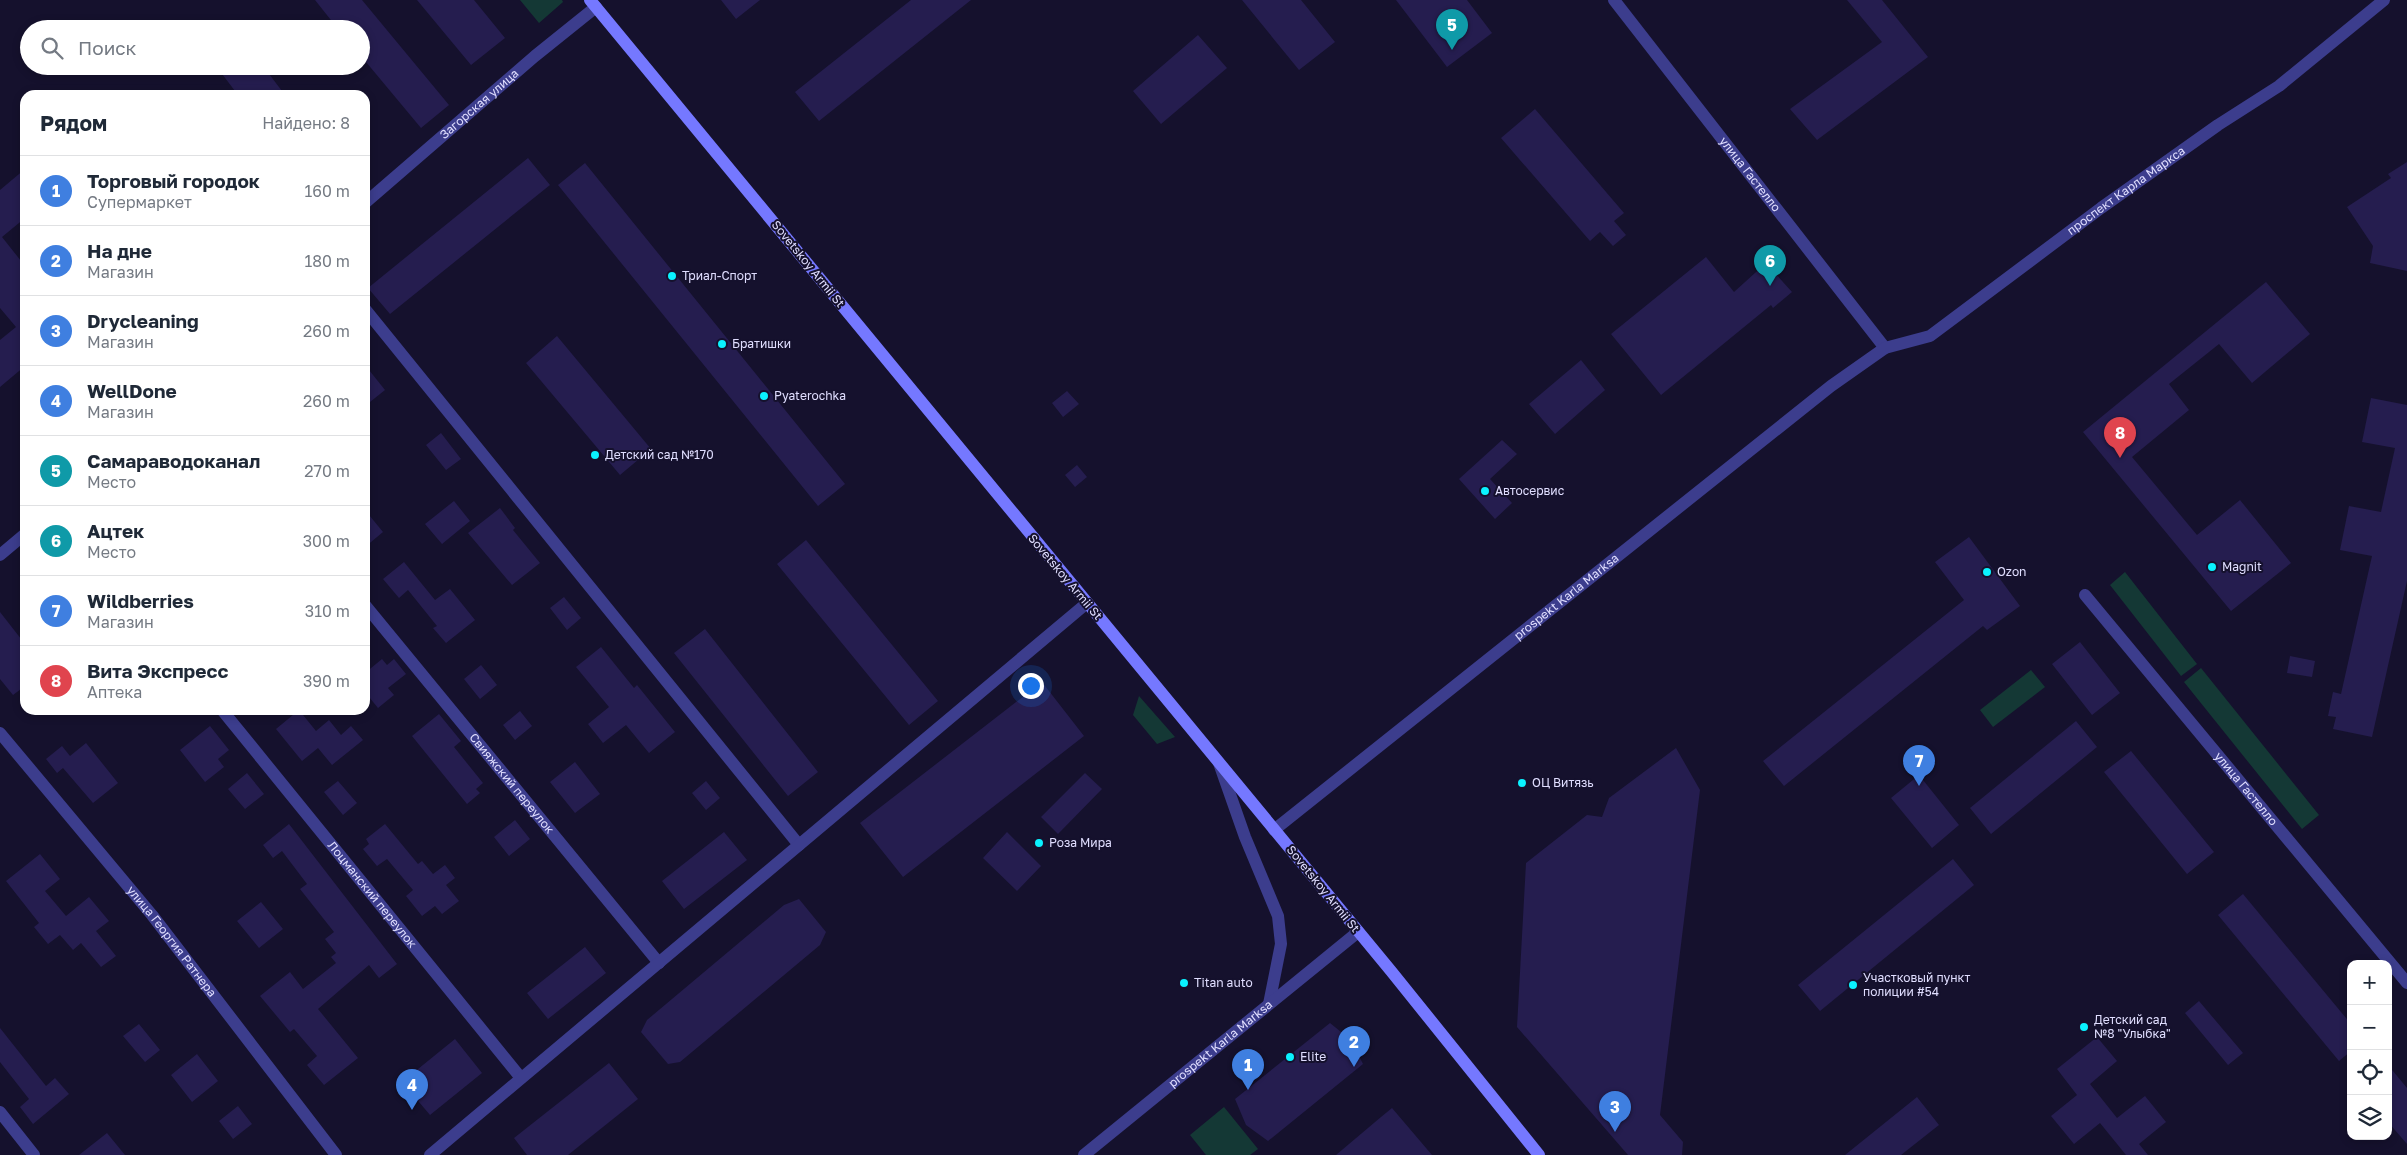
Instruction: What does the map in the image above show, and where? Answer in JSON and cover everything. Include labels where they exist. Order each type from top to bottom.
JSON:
[{"type":"main road","name":"Sovetskoy Armii St","points":[[593,4],[1540,1155]]},
{"type":"street","name":"улица Гастелло","points":[[1614,0],[1885,348]]},
{"type":"street","name":"проспект Карла Маркса","points":[[1885,348],[1930,336],[2101,208],[2279,86],[2384,0]]},
{"type":"street","name":"Загорская улица","points":[[370,199],[593,4]]},
{"type":"street","points":[[370,315],[799,845]]},
{"type":"street","name":"prospekt Karla Marksa","points":[[1274,830],[1831,386],[1885,348]]},
{"type":"street","points":[[0,555],[20,538]]},
{"type":"street","name":"улица Гастелло","points":[[2085,595],[2407,983]]},
{"type":"street","points":[[430,1155],[1087,603]]},
{"type":"street","name":"Свияжский переулок","points":[[370,611],[659,963]]},
{"type":"street","name":"Лоцманский переулок","points":[[226,715],[521,1078]]},
{"type":"street","name":"улица Георгия Ратнера","points":[[0,733],[152,915],[336,1155]]},
{"type":"street","points":[[1219,763],[1245,837],[1278,916],[1280,944],[1269,1004]]},
{"type":"street","name":"prospekt Karla Marksa","points":[[1084,1155],[1358,932]]},
{"type":"street","points":[[0,1112],[34,1155]]},
{"type":"green space","points":[[520,0],[562,0],[563,2],[539,23]]},
{"type":"green space","points":[[2125,572],[2197,664],[2181,676],[2110,585]]},
{"type":"green space","points":[[2201,668],[2319,815],[2302,829],[2184,682]]},
{"type":"green space","points":[[2031,670],[2045,687],[1993,727],[1980,710]]},
{"type":"green space","points":[[1139,696],[1175,737],[1157,744],[1133,715]]},
{"type":"green space","points":[[1224,1107],[1258,1149],[1250,1155],[1206,1155],[1190,1135]]},
{"type":"building","points":[[315,0],[362,0],[449,105],[421,128],[370,67],[370,20],[331,20]]},
{"type":"building","points":[[417,0],[474,0],[505,38],[471,65]]},
{"type":"building","points":[[721,0],[760,0],[736,19]]},
{"type":"building","points":[[911,0],[971,0],[819,121],[795,92]]},
{"type":"building","points":[[1242,0],[1301,0],[1335,42],[1299,70]]},
{"type":"building","points":[[1396,0],[1467,0],[1492,33],[1447,67]]},
{"type":"building","points":[[1847,0],[1882,0],[1928,57],[1817,140],[1790,109],[1882,42]]},
{"type":"building","points":[[1198,35],[1227,68],[1161,124],[1133,91]]},
{"type":"building","points":[[223,75],[270,75],[281,90],[234,90]]},
{"type":"building","points":[[1535,109],[1624,213],[1614,221],[1626,235],[1613,246],[1600,232],[1590,241],[1501,138]]},
{"type":"building","points":[[528,158],[550,185],[390,314],[370,290],[370,286]]},
{"type":"building","points":[[2407,162],[2407,271],[2370,263],[2373,246],[2347,207],[2391,178],[2388,174]]},
{"type":"building","points":[[585,163],[845,484],[818,506],[558,185]]},
{"type":"building","points":[[20,173],[20,222],[2,237],[20,260],[20,370],[0,387],[0,340],[16,327],[0,308],[0,190]]},
{"type":"building","points":[[1706,257],[1734,292],[1766,263],[1792,292],[1773,308],[1771,305],[1661,395],[1611,334]]},
{"type":"building","points":[[2266,282],[2310,334],[2252,383],[2219,344],[2169,384],[2189,410],[2132,457],[2197,535],[2240,500],[2291,563],[2231,611],[2083,432]]},
{"type":"building","points":[[557,336],[651,449],[620,475],[526,363]]},
{"type":"building","points":[[1581,360],[1605,390],[1555,434],[1529,404]]},
{"type":"building","points":[[370,371],[385,390],[370,402]]},
{"type":"building","points":[[1067,391],[1079,404],[1063,417],[1052,403]]},
{"type":"building","points":[[2371,398],[2407,405],[2407,581],[2372,737],[2333,729],[2336,717],[2328,716],[2333,692],[2341,694],[2372,556],[2340,550],[2349,506],[2381,512],[2395,448],[2362,442]]},
{"type":"building","points":[[441,433],[461,459],[446,470],[426,445]]},
{"type":"building","name":"Автосервис","points":[[1502,440],[1517,454],[1490,479],[1512,503],[1495,519],[1459,479]]},
{"type":"building","points":[[1077,465],[1087,477],[1075,487],[1065,475]]},
{"type":"building","points":[[454,501],[470,521],[442,544],[425,524]]},
{"type":"building","points":[[500,508],[515,528],[513,530],[540,563],[512,585],[468,533]]},
{"type":"building","points":[[370,516],[383,532],[370,543]]},
{"type":"building","points":[[1969,537],[2020,606],[1987,630],[1983,626],[1784,786],[1763,761],[1964,600],[1935,562]]},
{"type":"building","points":[[806,540],[938,701],[909,725],[777,564]]},
{"type":"building","points":[[404,562],[435,600],[450,589],[475,620],[446,643],[433,628],[437,626],[408,590],[399,598],[383,579]]},
{"type":"building","points":[[564,597],[581,618],[567,630],[550,608]]},
{"type":"building","points":[[0,612],[20,638],[20,690],[13,695],[0,679]]},
{"type":"building","points":[[705,629],[818,772],[788,796],[674,653]]},
{"type":"building","points":[[2080,642],[2120,693],[2092,715],[2052,664]]},
{"type":"building","points":[[601,647],[634,688],[637,685],[675,732],[649,753],[626,725],[603,743],[588,724],[609,707],[576,667]]},
{"type":"building","points":[[2290,656],[2315,661],[2312,677],[2287,673]]},
{"type":"building","points":[[382,659],[387,665],[394,659],[406,674],[388,688],[394,695],[378,708],[370,698],[370,669]]},
{"type":"building","points":[[481,665],[497,685],[480,699],[464,679]]},
{"type":"building","points":[[1042,682],[1084,736],[903,877],[860,823]]},
{"type":"building","points":[[520,711],[532,726],[515,740],[503,725]]},
{"type":"building","points":[[439,714],[461,741],[454,747],[483,783],[476,789],[480,793],[467,804],[412,736]]},
{"type":"building","points":[[293,715],[303,715],[316,731],[329,720],[341,735],[351,726],[363,740],[332,765],[318,748],[302,761],[276,729]]},
{"type":"building","points":[[2076,721],[2097,747],[1991,834],[1970,808]]},
{"type":"building","points":[[210,726],[229,750],[218,759],[224,767],[205,782],[180,750]]},
{"type":"building","points":[[86,743],[118,783],[93,803],[63,768],[57,773],[46,759],[62,746],[70,756]]},
{"type":"building","points":[[1676,748],[1700,790],[1660,1115],[1683,1142],[1682,1155],[1628,1155],[1517,1027],[1526,863],[1587,815],[1602,817],[1609,798]]},
{"type":"building","points":[[2131,751],[2214,852],[2187,874],[2104,772]]},
{"type":"building","points":[[575,762],[600,794],[575,813],[550,782]]},
{"type":"building","points":[[247,773],[264,794],[245,809],[228,789]]},
{"type":"building","points":[[1085,773],[1102,789],[1058,834],[1041,817]]},
{"type":"building","points":[[1919,775],[1959,825],[1932,848],[1891,798]]},
{"type":"building","points":[[338,781],[357,803],[343,815],[324,792]]},
{"type":"building","points":[[706,781],[720,798],[706,810],[692,793]]},
{"type":"building","points":[[515,820],[530,839],[509,856],[494,837]]},
{"type":"building","points":[[289,824],[397,964],[379,978],[369,965],[318,1009],[358,1058],[324,1085],[307,1065],[317,1056],[294,1029],[290,1032],[260,996],[290,972],[303,989],[336,963],[331,957],[336,953],[325,939],[334,932],[300,889],[307,884],[282,851],[273,858],[263,845]]},
{"type":"building","points":[[385,824],[418,864],[422,861],[433,874],[445,865],[455,878],[446,885],[459,901],[442,914],[435,906],[422,916],[406,896],[413,890],[387,859],[377,866],[363,849],[369,844],[366,839]]},
{"type":"building","points":[[724,832],[747,860],[684,909],[662,881]]},
{"type":"building","points":[[1007,832],[1041,866],[1017,891],[983,858]]},
{"type":"building","points":[[40,854],[60,879],[45,891],[66,916],[89,897],[109,921],[96,931],[116,956],[101,967],[81,943],[73,950],[60,935],[48,944],[34,927],[39,923],[6,881]]},
{"type":"building","points":[[1953,859],[1974,885],[1820,1011],[1798,985]]},
{"type":"building","points":[[2243,894],[2347,1019],[2347,1054],[2339,1061],[2218,915]]},
{"type":"building","points":[[799,899],[826,932],[820,945],[680,1062],[668,1064],[641,1032],[647,1020],[784,905]]},
{"type":"building","points":[[261,902],[283,929],[259,948],[237,921]]},
{"type":"building","points":[[585,947],[606,973],[548,1019],[527,993]]},
{"type":"building","points":[[2199,1001],[2243,1053],[2228,1065],[2185,1013]]},
{"type":"building","points":[[1330,1023],[1351,1040],[1363,1064],[1268,1141],[1246,1125],[1235,1099]]},
{"type":"building","points":[[139,1024],[160,1050],[145,1062],[123,1036]]},
{"type":"building","points":[[0,1028],[46,1086],[55,1078],[69,1094],[33,1124],[20,1107],[29,1099],[0,1062]]},
{"type":"building","points":[[2097,1037],[2117,1061],[2090,1084],[2117,1118],[2145,1096],[2166,1122],[2139,1144],[2148,1155],[2126,1155],[2100,1123],[2074,1144],[2051,1116],[2077,1095],[2057,1069]]},
{"type":"building","points":[[455,1039],[482,1073],[430,1115],[402,1082]]},
{"type":"building","points":[[197,1054],[218,1081],[192,1102],[171,1075]]},
{"type":"building","points":[[609,1063],[638,1099],[568,1155],[527,1155],[514,1138]]},
{"type":"building","points":[[2392,1070],[2407,1088],[2407,1144],[2392,1127]]},
{"type":"building","points":[[1917,1097],[1939,1125],[1901,1155],[1845,1155]]},
{"type":"building","points":[[238,1106],[252,1124],[233,1139],[219,1121]]},
{"type":"building","points":[[1392,1108],[1432,1155],[1336,1155],[1381,1117]]},
{"type":"building","points":[[107,1133],[125,1155],[79,1155]]},
{"type":"place","name":"Самараводоканал","points":[[1452,50]]},
{"type":"place","name":"Триал-Спорт","points":[[672,276]]},
{"type":"place","name":"Ацтек","points":[[1770,286]]},
{"type":"place","name":"Братишки","points":[[722,344]]},
{"type":"place","name":"Pyaterochka","points":[[764,396]]},
{"type":"place","name":"Детский сад №170","points":[[595,455]]},
{"type":"place","name":"Вита Экспресс","points":[[2120,458]]},
{"type":"place","name":"Автосервис","points":[[1485,491]]},
{"type":"place","name":"Magnit","points":[[2212,567]]},
{"type":"place","name":"Ozon","points":[[1987,572]]},
{"type":"place","name":"ОЦ Витязь","points":[[1522,783]]},
{"type":"place","name":"Wildberries","points":[[1919,786]]},
{"type":"place","name":"Роза Мира","points":[[1039,843]]},
{"type":"place","name":"Titan auto","points":[[1184,983]]},
{"type":"place","name":"Участковый пункт полиции #54","points":[[1853,985]]},
{"type":"place","name":"Детский сад №8 \"Улыбка\"","points":[[2084,1027]]},
{"type":"place","name":"Elite","points":[[1290,1057]]},
{"type":"place","name":"На дне","points":[[1354,1067]]},
{"type":"place","name":"Торговый городок","points":[[1248,1090]]},
{"type":"place","name":"WellDone","points":[[412,1110]]},
{"type":"place","name":"Drycleaning","points":[[1615,1132]]}]
